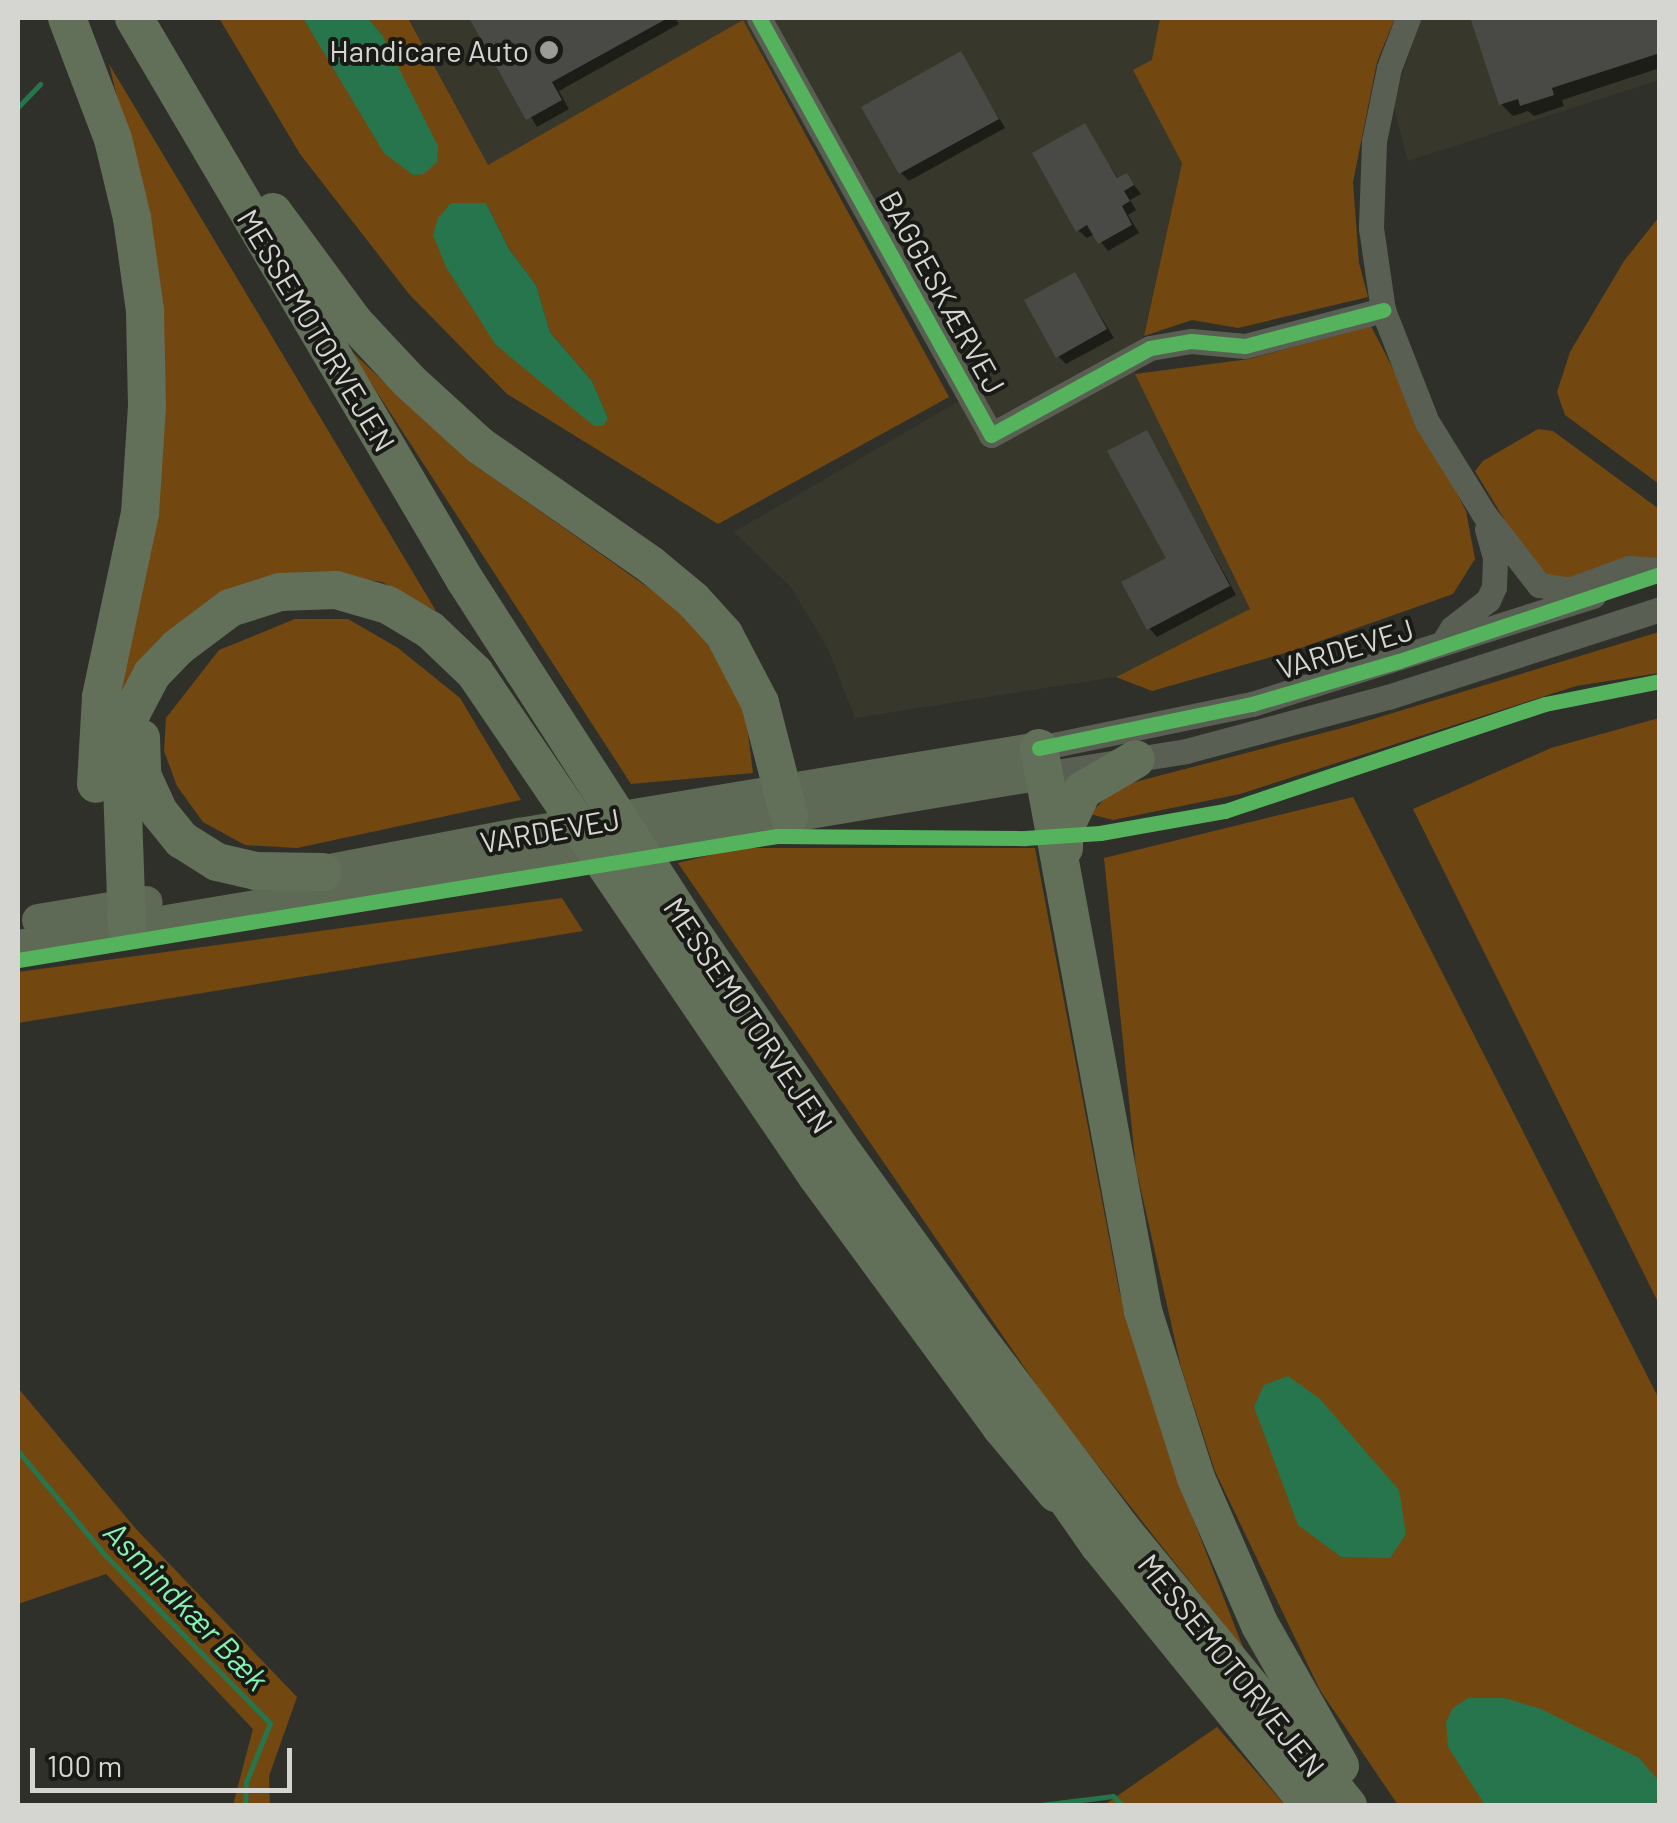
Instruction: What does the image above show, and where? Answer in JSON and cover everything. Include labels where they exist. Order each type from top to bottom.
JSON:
[{"type":"highway","points":[[66,18],[113,139],[132,218],[146,312],[147,406],[140,513],[101,697],[96,774],[115,918]]},
{"type":"highway","name":"MESSEMOTORVEJEN","points":[[109,18],[644,900],[809,1141],[1099,1545],[1310,1806]]},
{"type":"highway","name":"MESSEMOTORVEJEN","points":[[134,18],[453,585],[564,738],[838,1147],[1120,1527],[1348,1806]]},
{"type":"highway","points":[[158,18],[248,174],[354,322],[479,445],[651,565],[693,600],[724,634],[760,703],[786,804]]},
{"type":"highway","points":[[115,918],[120,752],[131,714],[152,674],[178,647],[230,608],[280,592],[336,590],[402,613],[430,630],[475,673],[816,1175],[1001,1427],[1099,1545]]},
{"type":"highway","points":[[178,647],[145,708],[140,745],[142,775],[159,812],[182,840],[216,862],[256,871],[323,872]]},
{"type":"highway","points":[[1066,900],[1064,830],[1071,807],[1083,790],[1104,774],[1136,759]]},
{"type":"highway","points":[[1041,761],[1144,1312],[1196,1478],[1260,1625],[1322,1741],[1366,1806]]},
{"type":"main road","name":"VARDEVEJ","points":[[18,924],[115,918],[1041,761]]},
{"type":"main road","name":"VARDEVEJ","points":[[18,946],[115,918],[323,872],[523,847]]},
{"type":"street","name":"BAGGESKÆRVEJ","points":[[759,18],[992,436],[1150,348],[1190,341],[1245,346],[1383,310]]},
{"type":"street","points":[[1408,18],[1388,68],[1374,141],[1371,228],[1383,310],[1427,422],[1484,514],[1522,568],[1539,585],[1569,590],[1630,568],[1660,572]]},
{"type":"street","points":[[1440,648],[1452,628],[1488,600],[1494,587],[1496,556],[1484,514]]},
{"type":"street","name":"VARDEVEJ","points":[[1041,761],[1440,648],[1660,572]]},
{"type":"street","name":"VARDEVEJ","points":[[1041,761],[1136,759],[1186,751],[1388,697],[1660,608]]},
{"type":"street","points":[[1514,656],[1535,661],[1660,623]]},
{"type":"shaded area","points":[[219,18],[303,18],[342,79],[382,35],[368,18],[408,18],[488,165],[743,20],[949,397],[718,524],[507,394],[409,294],[300,154]],"holes":[[[486,203],[509,249],[536,285],[550,332],[592,381],[608,418],[496,345],[477,310]]]},
{"type":"shaded area","points":[[303,18],[368,18],[382,35],[438,146],[437,162],[424,174],[413,175],[384,153]]},
{"type":"shaded area","points":[[409,18],[1214,18],[1135,374],[1250,610],[1115,677],[855,718],[828,649],[791,587],[734,532],[959,401],[743,20],[488,166]]},
{"type":"shaded area","points":[[1160,18],[1395,18],[1377,62],[1353,182],[1359,263],[1368,297],[1238,328],[1192,320],[1144,336],[1182,163],[1133,70],[1152,60]]},
{"type":"shaded area","points":[[1421,18],[1659,18],[1659,80],[1408,161],[1393,103]]},
{"type":"shaded area","points":[[109,64],[436,611],[382,582],[331,574],[276,574],[111,742],[141,196]]},
{"type":"shaded area","points":[[451,203],[486,203],[509,249],[536,285],[550,332],[592,381],[608,418],[603,426],[594,426],[496,345],[446,267],[433,235],[438,218]]},
{"type":"shaded area","points":[[1659,217],[1659,484],[1565,415],[1557,392],[1570,352],[1624,261]]},
{"type":"shaded area","points":[[1371,326],[1466,511],[1475,559],[1453,594],[1292,651],[1152,691],[1116,677],[1250,609],[1135,374],[1249,359]]},
{"type":"shaded area","points":[[349,349],[465,458],[684,613],[717,651],[745,709],[753,773],[631,784]]},
{"type":"shaded area","points":[[1538,429],[1553,431],[1659,509],[1659,559],[1575,582],[1538,575],[1475,471],[1483,461]]},
{"type":"shaded area","points":[[295,619],[348,619],[398,648],[460,698],[521,800],[297,848],[245,845],[203,822],[177,786],[164,751],[166,718],[219,650]]},
{"type":"shaded area","points":[[1659,632],[1659,673],[1576,686],[1240,794],[1113,820],[1090,814],[1116,787],[1350,726]]},
{"type":"shaded area","points":[[1660,718],[1659,1304],[1413,809],[1551,748]]},
{"type":"shaded area","points":[[1353,797],[1659,1399],[1659,1805],[1398,1805],[1320,1690],[1215,1471],[1181,1367],[1136,1168],[1104,858]]},
{"type":"shaded area","points":[[739,848],[1035,848],[1119,1290],[1175,1472],[1244,1650],[1051,1406],[678,863]]},
{"type":"shaded area","points":[[562,898],[583,931],[18,1023],[18,972]]},
{"type":"shaded area","points":[[1288,1376],[1320,1399],[1399,1490],[1406,1534],[1390,1558],[1341,1557],[1298,1525],[1254,1407],[1264,1385]]},
{"type":"shaded area","points":[[18,1388],[136,1529],[297,1697],[269,1776],[270,1805],[233,1805],[253,1729],[106,1574],[18,1604]]},
{"type":"shaded area","points":[[1468,1698],[1504,1698],[1541,1709],[1639,1758],[1659,1781],[1656,1805],[1485,1805],[1448,1747],[1446,1722],[1453,1708]]},
{"type":"shaded area","points":[[1217,1727],[1285,1805],[1104,1805]]},
{"type":"building","name":"Handicare Auto","points":[[469,18],[668,18],[552,82],[562,100],[526,120]]},
{"type":"building","points":[[1660,18],[1660,53],[1552,88],[1554,95],[1520,106],[1518,99],[1499,105],[1471,20]]},
{"type":"building","points":[[961,51],[999,119],[899,174],[861,107]]},
{"type":"building","points":[[1085,123],[1117,178],[1127,173],[1134,185],[1124,191],[1130,201],[1122,206],[1132,225],[1098,244],[1087,225],[1076,232],[1032,153]]},
{"type":"building","points":[[1075,272],[1107,329],[1056,358],[1024,300]]},
{"type":"building","points":[[1147,430],[1230,586],[1147,630],[1121,582],[1166,558],[1107,451]]},
{"type":"waterway","points":[[18,107],[40,84]]},
{"type":"waterway","name":"Asmindkær Bæk","points":[[18,1451],[104,1554],[270,1723],[246,1782],[245,1806]]},
{"type":"waterway","name":"Asmindkær Bæk","points":[[1032,1806],[1113,1796],[1123,1806]]},
{"type":"cycle path","points":[[759,18],[991,435],[1150,348],[1191,341],[1245,346],[1383,310]]},
{"type":"cycle path","points":[[1039,748],[1252,704],[1399,661],[1660,574]]},
{"type":"cycle path","points":[[18,960],[777,836],[1025,838],[1100,833],[1225,811],[1545,704],[1660,681]]},
{"type":"place","name":"Handicare Auto","points":[[549,50]]}]
